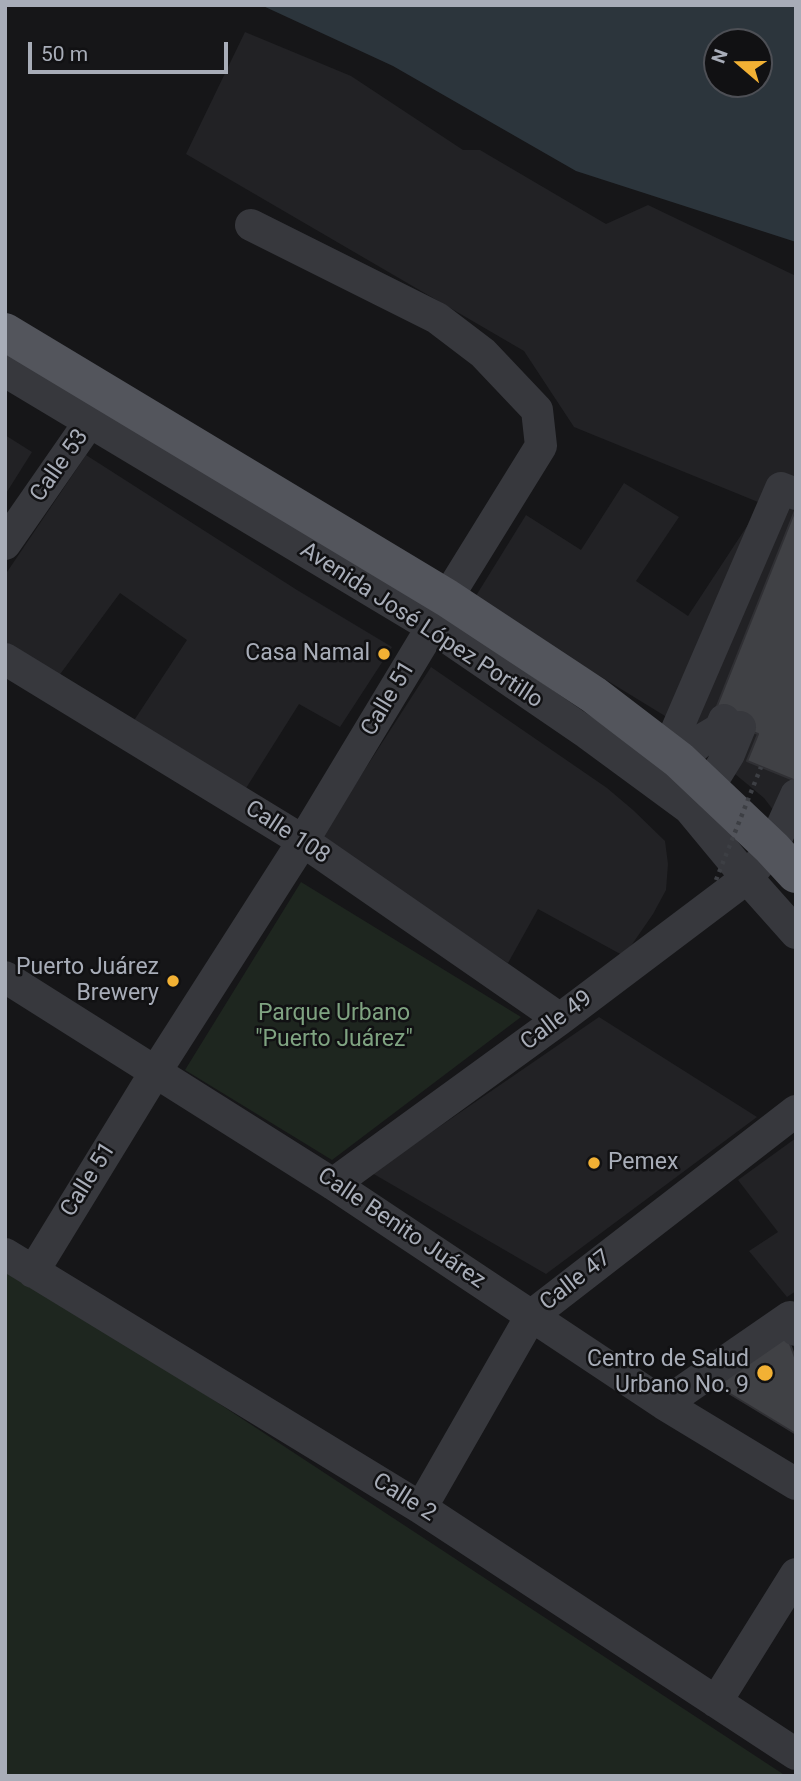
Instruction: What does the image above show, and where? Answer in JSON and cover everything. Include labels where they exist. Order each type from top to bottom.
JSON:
[{"type":"main road","name":"Avenida José López Portillo","points":[[5,332],[100,408],[439,612],[594,695],[687,768],[784,861]]},
{"type":"street","name":"Calle 51","points":[[33,1272],[156,1071],[303,841],[541,446],[537,410],[483,353],[437,318],[251,225]]},
{"type":"street","name":"Avenida José López Portillo","points":[[5,371],[100,408]]},
{"type":"street","name":"Calle 53","points":[[5,544],[100,408]]},
{"type":"street","points":[[687,768],[781,488],[796,494]]},
{"type":"street","name":"Avenida José López Portillo","points":[[439,612],[587,733],[689,808],[731,879],[796,933]]},
{"type":"street","name":"Calle 108","points":[[5,659],[303,841],[560,1019]]},
{"type":"street","points":[[687,768],[729,754],[728,725]]},
{"type":"street","name":"Calle 49","points":[[333,1184],[560,1019],[731,879],[784,861],[796,794]]},
{"type":"street","name":"Calle Benito Juárez","points":[[5,976],[333,1184],[664,1404],[796,1485]]},
{"type":"street","name":"Calle 47","points":[[421,1508],[531,1316],[796,1111]]},
{"type":"street","name":"Calle 2","points":[[5,1254],[421,1508],[796,1754]]},
{"type":"street","points":[[664,1404],[790,1317],[796,1330]]},
{"type":"street","points":[[716,1702],[796,1574]]},
{"type":"path","points":[[731,879],[761,767]]},
{"type":"shaded area","points":[[261,5],[796,5],[796,242],[576,171],[393,66]]},
{"type":"shaded area","points":[[245,32],[351,76],[463,150],[480,150],[606,224],[648,205],[796,276],[796,843],[764,798],[665,716],[474,599],[526,515],[581,550],[624,483],[679,517],[636,581],[688,616],[749,523],[758,502],[574,427],[524,351],[186,154]]},
{"type":"shaded area","points":[[5,435],[32,452],[5,495]]},
{"type":"shaded area","points":[[86,455],[297,590],[392,647],[340,727],[299,704],[243,793],[133,722],[187,640],[120,593],[58,677],[5,643],[5,575]]},
{"type":"shaded area","points":[[431,667],[607,788],[665,841],[668,864],[666,890],[624,956],[538,909],[508,963],[318,842]]},
{"type":"shaded area","points":[[599,1017],[757,1117],[546,1274],[372,1173]]},
{"type":"shaded area","points":[[796,1138],[796,1291],[787,1297],[749,1251],[778,1232],[738,1180]]},
{"type":"green space","name":"Parque Urbano \"Puerto Juárez\"","points":[[301,882],[521,1017],[332,1160],[185,1070]]},
{"type":"green space","points":[[5,1263],[786,1776],[5,1776]]},
{"type":"building","points":[[796,508],[796,781],[747,761],[758,734],[713,716]]},
{"type":"building","name":"Centro de Salud Urbano No. 9","points":[[786,1333],[796,1360],[796,1434],[717,1386]]},
{"type":"place","name":"Casa Namal","points":[[384,654]]},
{"type":"place","name":"Puerto Juárez Brewery","points":[[173,981]]},
{"type":"place","name":"Pemex","points":[[594,1163]]},
{"type":"place","name":"Centro de Salud Urbano No. 9","points":[[765,1373]]}]
